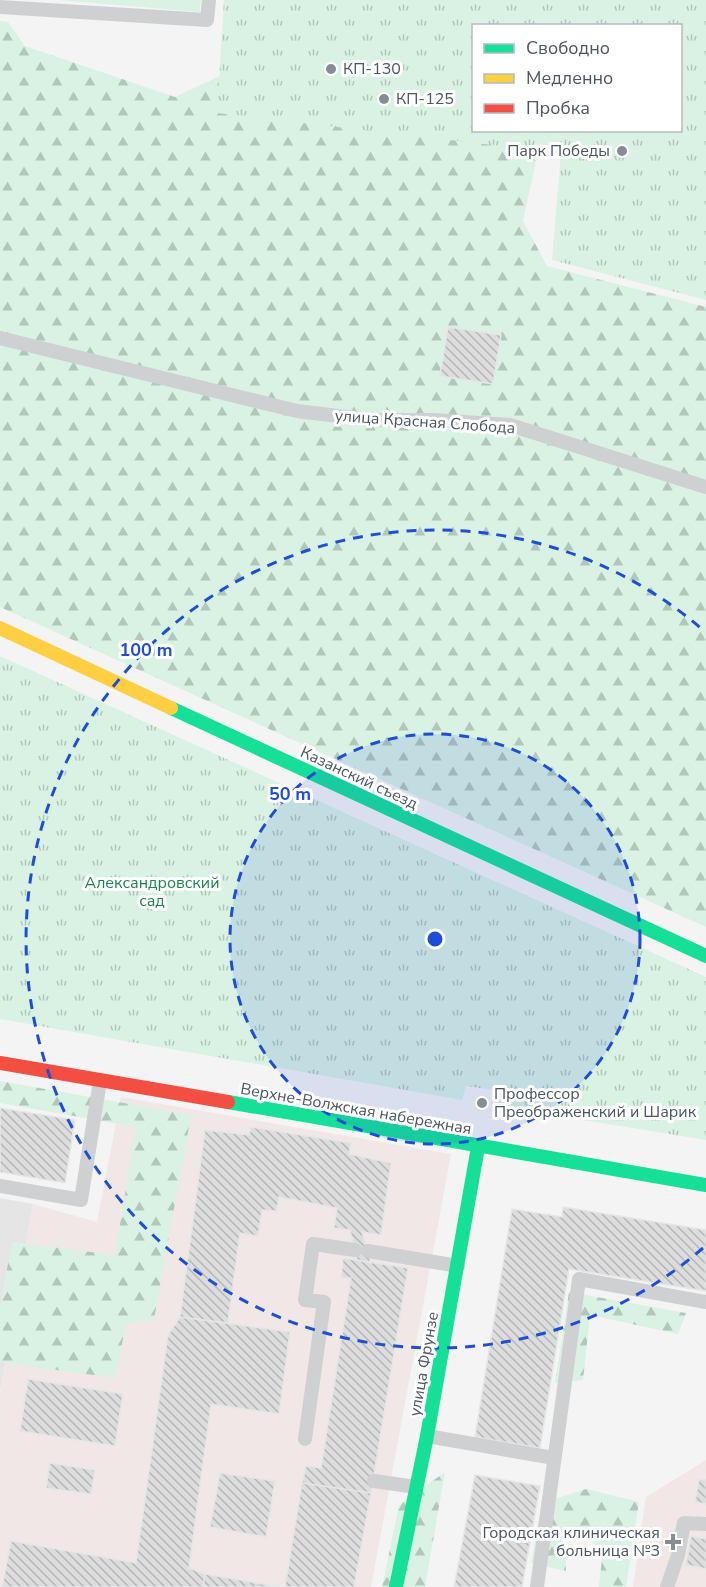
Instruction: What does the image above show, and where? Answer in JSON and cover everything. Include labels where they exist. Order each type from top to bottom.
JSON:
[{"type":"street","name":"Казанский съезд","points":[[0,628],[706,956]]},
{"type":"street","name":"Верхне-Волжская набережная","points":[[0,1063],[706,1185]]},
{"type":"street","name":"улица Фрунзе","points":[[396,1587],[427,1436],[478,1147]]},
{"type":"lane","points":[[0,7],[207,20],[209,0]]},
{"type":"lane","name":"улица Красная Слобода","points":[[0,338],[297,411],[371,420],[434,420],[510,424],[706,488]]},
{"type":"lane","points":[[0,1186],[81,1200],[100,1081]]},
{"type":"lane","points":[[305,1439],[324,1302],[305,1300],[313,1244],[458,1266]]},
{"type":"lane","points":[[537,1587],[579,1279],[706,1302]]},
{"type":"lane","points":[[427,1436],[554,1458]]},
{"type":"lane","points":[[374,1480],[417,1487]]},
{"type":"lane","points":[[667,1587],[678,1555],[684,1523],[706,1524]]},
{"type":"shaded area","points":[[121,1097],[451,1154],[371,1587],[0,1587],[0,1393],[33,1204],[97,1222]]},
{"type":"shaded area","points":[[0,1198],[33,1204],[0,1393]]},
{"type":"shaded area","name":"Городская клиническая больница №3","points":[[706,1460],[706,1587],[633,1587],[646,1497]]},
{"type":"green space","points":[[59,0],[201,0],[200,12]]},
{"type":"green space","name":"Парк Победы","points":[[224,0],[706,0],[706,300],[552,260],[561,153],[217,113]]},
{"type":"green space","points":[[0,21],[8,22],[25,46],[175,97],[256,59],[472,129],[472,132],[500,132],[536,161],[523,221],[547,266],[706,307],[706,927],[0,607]]},
{"type":"green space","name":"Александровский сад","points":[[0,656],[706,977],[706,1140],[498,1106],[500,1091],[466,1086],[462,1100],[0,1019]]},
{"type":"green space","points":[[0,1081],[191,1115],[154,1319],[126,1324],[115,1378],[0,1362],[0,1308],[12,1242],[115,1255],[136,1127],[0,1103]]},
{"type":"green space","points":[[569,1292],[686,1313],[678,1334],[590,1315],[583,1380],[555,1383]]},
{"type":"green space","points":[[445,1472],[425,1587],[382,1587],[399,1505]]},
{"type":"green space","points":[[586,1489],[639,1502],[626,1587],[599,1587],[602,1558],[587,1530],[565,1530],[566,1571],[531,1563],[542,1503]]},
{"type":"building","points":[[448,327],[501,335],[493,384],[440,376]]},
{"type":"building","points":[[0,1108],[75,1120],[65,1183],[0,1172]]},
{"type":"building","points":[[251,1127],[351,1143],[349,1154],[391,1163],[381,1235],[362,1232],[371,1263],[357,1260],[350,1230],[334,1228],[337,1208],[279,1197],[277,1211],[262,1210],[258,1236],[240,1233],[228,1323],[180,1317],[205,1130],[249,1135]]},
{"type":"building","points":[[563,1207],[706,1230],[706,1291],[569,1269],[540,1448],[475,1437],[512,1209],[562,1217]]},
{"type":"building","points":[[343,1258],[408,1268],[371,1493],[302,1483],[306,1466],[321,1468],[351,1278],[341,1278]]},
{"type":"building","points":[[180,1317],[290,1332],[279,1414],[211,1404],[189,1568],[205,1574],[203,1587],[2,1587],[11,1541],[136,1563],[168,1335]]},
{"type":"building","points":[[28,1379],[123,1394],[115,1446],[20,1431]]},
{"type":"building","points":[[50,1463],[95,1470],[91,1494],[46,1488]]},
{"type":"building","points":[[220,1473],[275,1481],[266,1537],[210,1527]]},
{"type":"building","points":[[475,1475],[540,1486],[522,1587],[454,1587]]},
{"type":"building","points":[[699,1479],[706,1480],[706,1504],[695,1502]]},
{"type":"building","points":[[302,1483],[371,1493],[354,1587],[285,1587]]},
{"type":"building","points":[[691,1536],[706,1539],[706,1569],[686,1565]]},
{"type":"building","points":[[205,1574],[280,1587],[203,1587]]},
{"type":"traffic: fast","points":[[171,708],[706,956]]},
{"type":"traffic: fast","points":[[228,1102],[706,1185]]},
{"type":"traffic: fast","points":[[396,1587],[427,1436],[478,1147]]},
{"type":"traffic: slow","points":[[0,628],[171,708]]},
{"type":"traffic: jam","points":[[0,1063],[228,1102]]},
{"type":"place","name":"КП-130","points":[[331,69]]},
{"type":"place","name":"КП-125","points":[[384,99]]},
{"type":"place","name":"Парк Победы","points":[[622,151]]},
{"type":"place","name":"Профессор Преображенский и Шарик","points":[[482,1103]]},
{"type":"place","name":"Городская клиническая больница №3","points":[[673,1542]]}]
